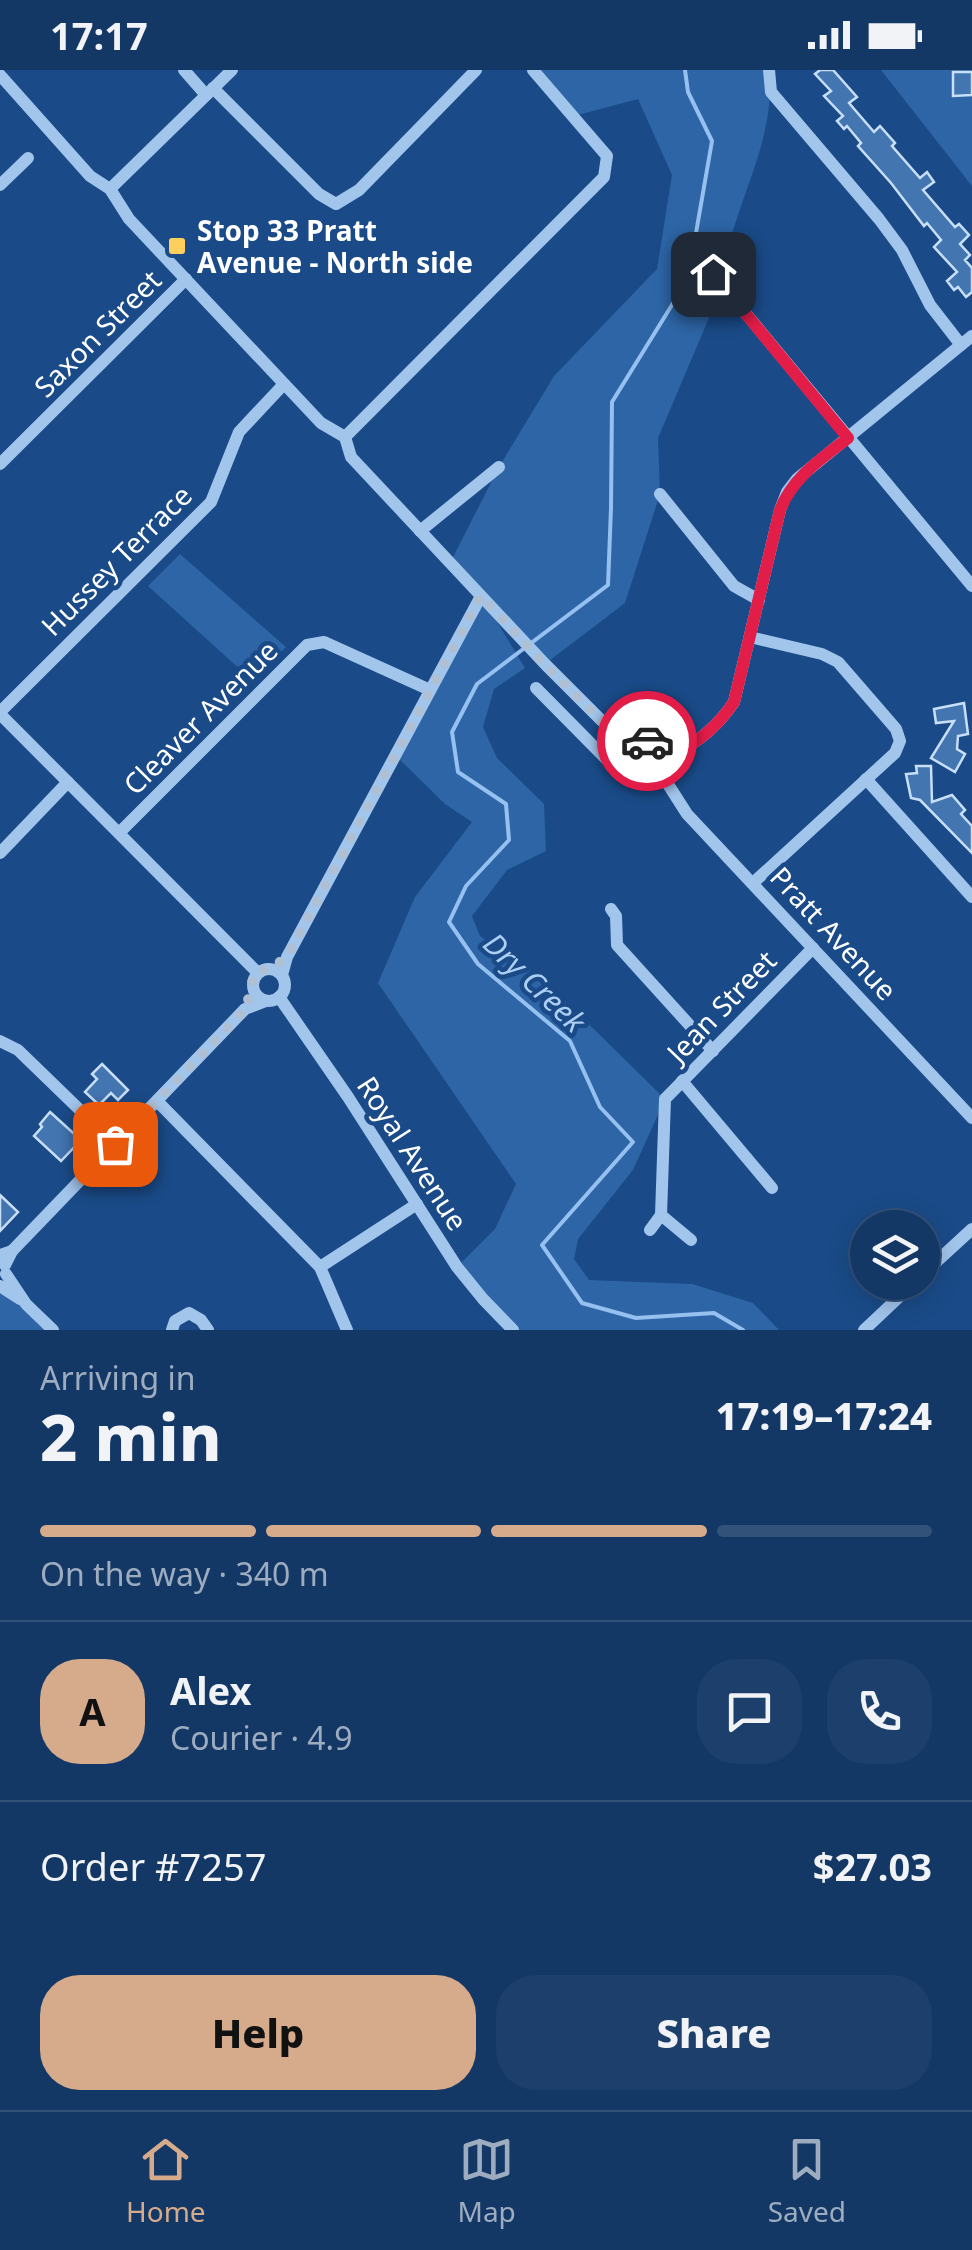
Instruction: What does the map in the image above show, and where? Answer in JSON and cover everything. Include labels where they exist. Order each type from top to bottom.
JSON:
[{"type":"street","points":[[184,70],[319,194],[336,204],[360,190],[476,70]]},
{"type":"street","points":[[110,189],[232,70]]},
{"type":"street","points":[[345,437],[604,177],[607,156],[533,70]]},
{"type":"street","points":[[673,755],[696,744],[722,721],[734,702],[787,492],[797,479],[966,341],[930,305],[902,250],[879,219],[771,92],[768,70]]},
{"type":"street","points":[[0,75],[90,176],[110,189],[129,219],[322,424],[345,437],[351,457],[544,664],[636,751],[637,773]]},
{"type":"street","points":[[0,185],[28,158]]},
{"type":"street","points":[[713,274],[972,586]]},
{"type":"street","name":"Saxon Street","points":[[0,464],[186,279]]},
{"type":"street","name":"Hussey Terrace","points":[[0,713],[211,502],[239,432],[284,384]]},
{"type":"street","points":[[420,532],[499,467]]},
{"type":"street","points":[[660,494],[734,586],[759,600]]},
{"type":"street","points":[[246,1009],[252,980],[270,972],[287,957],[481,596]]},
{"type":"street","points":[[750,637],[822,654],[838,662],[896,729],[900,742],[895,753],[753,882]]},
{"type":"street","name":"Cleaver Avenue","points":[[119,833],[307,646],[324,642],[430,690]]},
{"type":"street","points":[[536,688],[623,776],[637,773],[650,781],[664,778],[672,770],[673,755],[664,743],[654,740],[636,751]]},
{"type":"street","points":[[0,713],[119,833],[285,985],[272,999],[246,1009],[115,1144],[3,1268],[26,1304],[54,1330]]},
{"type":"street","name":"Pratt Avenue","points":[[664,778],[687,814],[971,1116]]},
{"type":"street","points":[[866,779],[972,897]]},
{"type":"street","points":[[0,852],[68,782]]},
{"type":"street","points":[[610,910],[616,916],[617,944],[713,1050]]},
{"type":"street","name":"Jean Street","points":[[661,1215],[665,1099],[813,948]]},
{"type":"street","points":[[252,988],[258,997],[272,999]]},
{"type":"street","name":"Royal Avenue","points":[[272,999],[348,1097],[457,1267],[513,1330]]},
{"type":"street","points":[[0,1042],[18,1050],[115,1144]]},
{"type":"street","points":[[682,1082],[772,1188]]},
{"type":"street","points":[[157,1100],[320,1266],[347,1330]]},
{"type":"street","points":[[320,1266],[417,1204]]},
{"type":"street","points":[[650,1230],[661,1215],[691,1240]]},
{"type":"street","points":[[940,1259],[972,1229]]},
{"type":"street","points":[[864,1330],[896,1300]]},
{"type":"street","points":[[172,1330],[175,1321],[188,1313],[201,1320],[208,1330]]},
{"type":"shaded area","points":[[534,70],[769,70],[769,109],[761,147],[731,236],[723,285],[658,438],[660,494],[625,603],[545,664],[485,602],[525,668],[494,689],[483,727],[497,758],[544,804],[546,851],[507,870],[472,916],[480,936],[544,980],[665,1099],[633,1170],[578,1239],[574,1259],[589,1280],[692,1284],[753,1303],[779,1330],[513,1330],[457,1267],[495,1229],[516,1184],[378,983],[415,897],[472,822],[445,804],[395,755],[480,596],[450,563],[499,467],[554,376],[657,269],[672,175],[638,99],[574,116]]},
{"type":"shaded area","points":[[881,70],[972,70],[972,186]]},
{"type":"shaded area","points":[[180,554],[286,647],[253,681],[148,586]]},
{"type":"shaded area","points":[[0,1289],[54,1330],[0,1330]]},
{"type":"building","points":[[833,70],[857,97],[849,103],[874,132],[880,126],[920,178],[927,172],[934,182],[923,190],[955,227],[959,224],[969,235],[960,244],[970,255],[965,260],[972,268],[972,292],[966,297],[947,281],[957,272],[934,247],[941,240],[927,223],[924,226],[858,146],[861,143],[847,126],[844,129],[837,121],[843,116],[824,96],[831,91],[815,74]]},
{"type":"building","points":[[953,72],[972,72],[972,95],[953,96]]},
{"type":"building","points":[[964,703],[968,734],[958,736],[957,749],[965,754],[955,772],[931,758],[954,721],[936,723],[934,709]]},
{"type":"building","points":[[916,766],[931,766],[932,802],[952,795],[965,810],[961,814],[972,826],[972,853],[920,800],[911,798],[906,774],[917,773]]},
{"type":"building","points":[[102,1064],[128,1090],[118,1100],[111,1093],[99,1105],[85,1092],[97,1079],[92,1074]]},
{"type":"building","points":[[50,1112],[81,1140],[61,1161],[34,1136]]},
{"type":"building","points":[[0,1195],[18,1212],[0,1231]]},
{"type":"waterway","name":"Dry Creek","points":[[685,70],[688,92],[712,141],[688,279],[612,402],[608,585],[477,684],[452,732],[458,772],[506,804],[509,840],[466,886],[449,922],[478,964],[570,1041],[600,1107],[633,1142],[542,1245],[582,1303],[636,1318],[714,1313],[743,1330]]},
{"type":"way so far","points":[[115,1144],[246,1009],[257,972],[287,957],[481,596],[613,732],[640,746],[647,741]]},
{"type":"place","name":"Stop 33 Pratt Avenue - North side","points":[[177,246]]},
{"type":"route","points":[[647,741],[664,743],[673,755],[696,744],[722,721],[734,702],[787,492],[797,479],[848,438],[713,274]]}]
